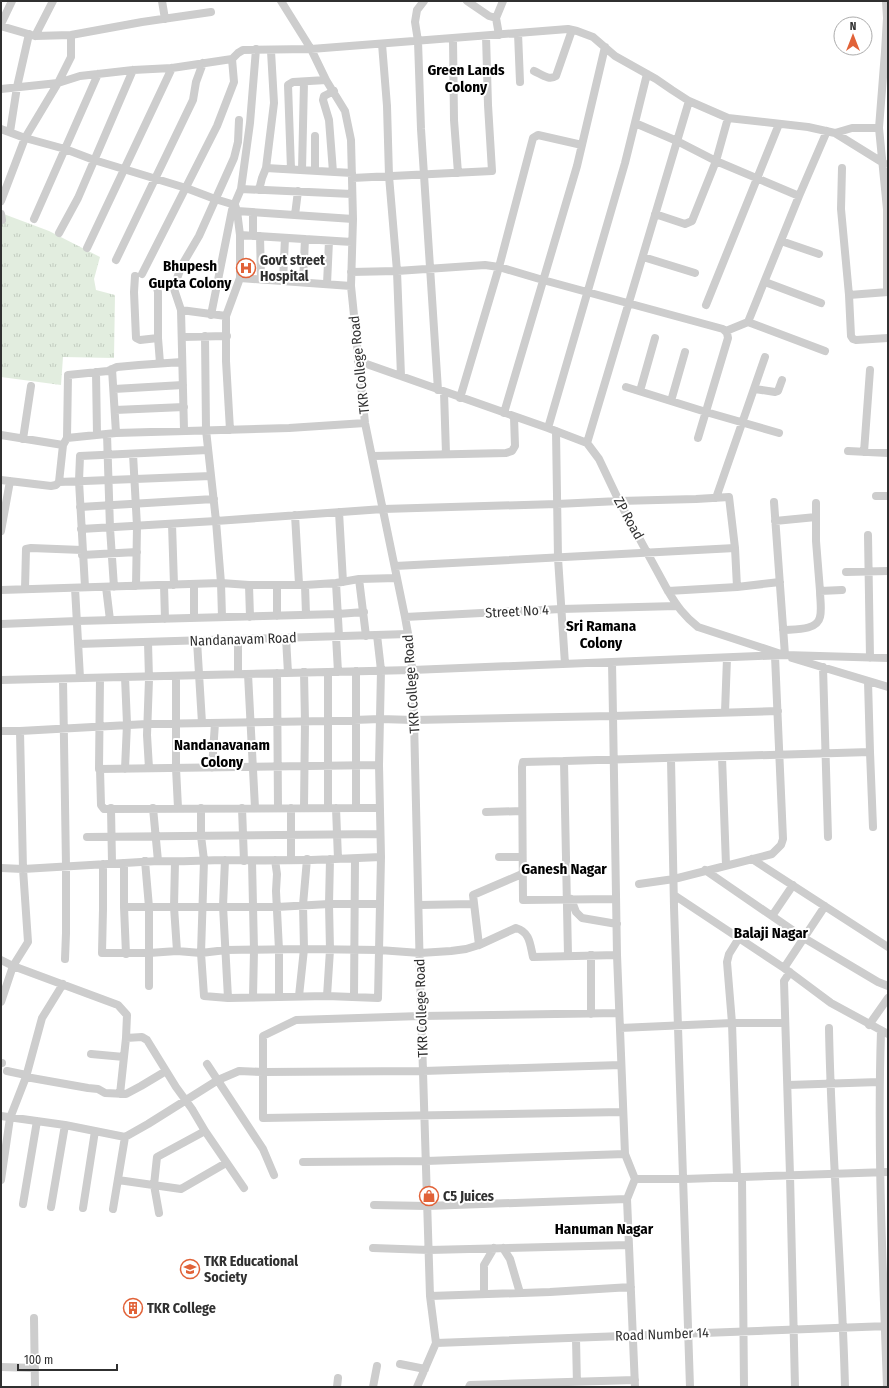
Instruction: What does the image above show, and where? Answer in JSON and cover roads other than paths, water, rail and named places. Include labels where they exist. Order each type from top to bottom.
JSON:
[{"type":"street","points":[[12,1],[1,25],[32,35],[71,35],[211,12]]},
{"type":"street","points":[[10,132],[17,87],[32,35],[53,1]]},
{"type":"street","points":[[162,1],[165,19]]},
{"type":"street","name":"TKR College Road","points":[[280,1],[311,49],[326,80],[345,111],[351,140],[353,219],[351,286],[365,423],[373,456],[411,650],[430,1296],[436,1343]]},
{"type":"street","points":[[424,1],[417,10],[415,22],[418,41],[421,129],[430,269],[446,454]]},
{"type":"street","points":[[467,1],[489,16],[496,18]]},
{"type":"street","points":[[499,35],[496,18],[503,1]]},
{"type":"street","points":[[849,295],[888,292],[885,164],[879,128],[886,45],[886,1]]},
{"type":"street","points":[[1,89],[58,83],[80,76],[133,70],[172,68],[232,59],[243,50],[311,49],[572,30],[593,37],[615,56],[647,74],[689,101],[728,118],[808,127],[831,132],[885,164]]},
{"type":"street","points":[[534,71],[549,78],[556,76],[572,30]]},
{"type":"street","points":[[518,33],[520,82]]},
{"type":"street","points":[[1,201],[25,138],[58,83],[71,57],[71,35]]},
{"type":"street","points":[[266,168],[291,168],[333,172],[352,176],[389,176],[492,171],[486,36]]},
{"type":"street","points":[[453,39],[454,120],[458,173]]},
{"type":"street","points":[[382,44],[387,106],[389,176],[397,271],[402,376]]},
{"type":"street","points":[[504,413],[582,145],[605,47]]},
{"type":"street","points":[[230,430],[226,361],[226,316],[240,278],[240,234],[236,208],[241,189],[250,123],[256,49]]},
{"type":"street","points":[[259,190],[266,168],[274,103],[271,50]]},
{"type":"street","points":[[158,338],[140,340],[136,338],[134,292],[138,275],[186,188],[217,126],[234,82],[232,59]]},
{"type":"street","points":[[116,260],[193,100],[196,82],[204,63]]},
{"type":"street","points":[[87,248],[172,68]]},
{"type":"street","points":[[59,233],[78,198],[133,70]]},
{"type":"street","points":[[34,219],[98,74]]},
{"type":"street","points":[[548,428],[625,163],[647,74]]},
{"type":"street","points":[[291,168],[288,86],[291,82],[326,80]]},
{"type":"street","points":[[302,170],[304,82]]},
{"type":"street","points":[[333,172],[329,120],[323,100],[324,96],[334,91]]},
{"type":"street","points":[[358,361],[587,443],[689,101]]},
{"type":"street","points":[[655,214],[681,223],[689,223],[692,221],[716,161],[728,118]]},
{"type":"street","points":[[184,430],[181,310],[174,289],[182,265],[199,236],[234,158],[238,142],[239,120]]},
{"type":"street","points":[[635,123],[677,141],[716,161],[799,196]]},
{"type":"street","points":[[706,304],[779,124]]},
{"type":"street","points":[[831,132],[852,128],[879,128]]},
{"type":"street","points":[[1,129],[25,138],[65,149],[94,160],[186,188],[236,208],[253,213],[353,219]]},
{"type":"street","points":[[748,322],[799,196],[831,132]]},
{"type":"street","points":[[460,398],[499,267],[533,138],[538,135],[582,145]]},
{"type":"street","points":[[315,136],[315,171]]},
{"type":"street","points":[[842,168],[841,209],[849,295],[850,332],[853,339],[856,340],[888,338]]},
{"type":"street","points":[[1,173],[10,176]]},
{"type":"street","points":[[241,189],[352,194]]},
{"type":"street","points":[[295,215],[298,191]]},
{"type":"street","points":[[211,315],[232,210],[236,208]]},
{"type":"street","points":[[253,213],[261,279]]},
{"type":"street","points":[[240,234],[352,242]]},
{"type":"street","points":[[283,281],[285,238]]},
{"type":"street","points":[[303,282],[305,239]]},
{"type":"street","points":[[327,284],[328,240]]},
{"type":"street","points":[[781,241],[819,254]]},
{"type":"street","points":[[643,257],[695,273]]},
{"type":"street","points":[[351,272],[397,271],[485,265],[499,267],[726,331],[748,322],[825,351]]},
{"type":"street","points":[[240,278],[351,286]]},
{"type":"street","points":[[765,282],[821,303]]},
{"type":"street","points":[[157,288],[160,363]]},
{"type":"street","points":[[181,310],[226,316]]},
{"type":"street","points":[[698,438],[728,338],[726,331]]},
{"type":"street","points":[[205,336],[206,430],[216,522],[222,617]]},
{"type":"street","points":[[182,337],[227,336]]},
{"type":"street","points":[[640,391],[655,338]]},
{"type":"street","points":[[671,401],[685,352]]},
{"type":"street","points":[[716,498],[765,357]]},
{"type":"street","points":[[1,480],[52,486],[56,486],[59,482],[65,442],[68,375],[96,372],[124,366],[182,362]]},
{"type":"street","points":[[112,369],[116,433]]},
{"type":"street","points":[[864,452],[870,370]]},
{"type":"street","points":[[96,372],[97,435]]},
{"type":"street","points":[[755,389],[775,392],[778,391],[782,380]]},
{"type":"street","points":[[114,389],[183,385]]},
{"type":"street","points":[[23,439],[31,386]]},
{"type":"street","points":[[626,387],[779,433]]},
{"type":"street","points":[[115,410],[184,407]]},
{"type":"street","points":[[373,456],[506,453],[512,451],[515,446],[514,417]]},
{"type":"street","points":[[1,435],[23,439],[65,442],[97,435],[116,433],[289,428],[365,423]]},
{"type":"street","points":[[556,431],[558,558],[565,664]]},
{"type":"street","points":[[107,434],[112,553],[110,620]]},
{"type":"street","name":"ZP Road","points":[[587,443],[599,459],[619,501],[676,606],[687,619],[698,627],[888,687]]},
{"type":"street","points":[[85,588],[79,481],[80,456],[208,450]]},
{"type":"street","points":[[848,451],[888,453]]},
{"type":"street","points":[[133,454],[137,526],[136,586]]},
{"type":"street","points":[[59,482],[211,476]]},
{"type":"street","points":[[1,531],[10,481]]},
{"type":"street","points":[[876,496],[888,496]]},
{"type":"street","points":[[81,529],[216,522],[383,509],[729,497],[735,548],[737,587]]},
{"type":"street","points":[[80,507],[214,499]]},
{"type":"street","points":[[774,502],[785,655]]},
{"type":"street","points":[[783,630],[813,627],[817,624],[820,618],[816,503]]},
{"type":"street","points":[[338,672],[338,614],[340,582],[339,512]]},
{"type":"street","points":[[295,515],[306,615]]},
{"type":"street","points":[[775,521],[816,517]]},
{"type":"street","points":[[172,524],[174,585]]},
{"type":"street","points":[[868,535],[870,658]]},
{"type":"street","points":[[24,589],[26,549],[31,548],[112,553],[137,552]]},
{"type":"street","points":[[395,566],[735,548]]},
{"type":"street","points":[[846,572],[888,571]]},
{"type":"street","points":[[1,590],[194,584],[277,585],[340,582],[359,579],[397,578]]},
{"type":"street","points":[[359,579],[366,636]]},
{"type":"street","points":[[668,591],[737,587],[780,582]]},
{"type":"street","points":[[194,584],[194,618]]},
{"type":"street","points":[[164,585],[165,619]]},
{"type":"street","points":[[249,585],[250,617]]},
{"type":"street","points":[[277,585],[277,616]]},
{"type":"street","points":[[76,588],[80,678]]},
{"type":"street","points":[[820,591],[842,590]]},
{"type":"street","name":"Street No 4","points":[[405,617],[561,609],[676,606]]},
{"type":"street","points":[[1,624],[250,617],[364,612]]},
{"type":"street","name":"Nandanavam Road","points":[[78,644],[408,634]]},
{"type":"street","points":[[201,808],[201,836],[204,860],[201,953],[204,996],[228,998],[327,996],[378,998],[381,857],[379,765],[381,670],[377,635]]},
{"type":"street","points":[[286,638],[288,673]]},
{"type":"street","points":[[238,639],[238,674]]},
{"type":"street","points":[[197,640],[202,723]]},
{"type":"street","points":[[148,642],[147,724],[149,768]]},
{"type":"street","points":[[1,680],[412,670],[785,655],[888,658]]},
{"type":"street","points":[[639,884],[674,879],[772,854],[781,845],[783,839],[776,656]]},
{"type":"street","points":[[726,712],[727,658]]},
{"type":"street","points":[[469,1387],[470,1385],[635,1384],[627,1199],[635,1179],[625,1154],[623,1112],[617,955],[612,662]]},
{"type":"street","points":[[823,667],[824,754],[828,836]]},
{"type":"street","points":[[356,671],[356,808]]},
{"type":"street","points":[[304,672],[304,808]]},
{"type":"street","points":[[327,996],[330,950],[329,904],[336,834],[332,808],[329,765],[328,672]]},
{"type":"street","points":[[277,673],[278,808]]},
{"type":"street","points":[[248,674],[255,808]]},
{"type":"street","points":[[176,676],[175,723],[178,808]]},
{"type":"street","points":[[125,677],[128,724],[126,769]]},
{"type":"street","points":[[100,678],[99,726],[101,805],[104,809],[379,808]]},
{"type":"street","points":[[63,679],[66,866],[65,959]]},
{"type":"street","points":[[868,681],[873,827]]},
{"type":"street","points":[[1,731],[128,724],[305,722],[380,719],[414,720],[778,711]]},
{"type":"street","points":[[212,768],[215,723]]},
{"type":"street","points":[[1,1002],[13,966],[28,942],[23,869],[20,731]]},
{"type":"street","points":[[616,899],[523,900],[523,762],[671,759],[870,752]]},
{"type":"street","points":[[722,757],[726,865]]},
{"type":"street","points":[[671,759],[690,1387]]},
{"type":"street","points":[[564,761],[569,899],[568,955]]},
{"type":"street","points":[[100,769],[356,764],[379,765]]},
{"type":"street","points":[[111,808],[112,862]]},
{"type":"street","points":[[153,808],[158,861]]},
{"type":"street","points":[[242,808],[244,836],[254,906],[254,997]]},
{"type":"street","points":[[291,808],[291,860]]},
{"type":"street","points":[[486,812],[522,811]]},
{"type":"street","points":[[87,837],[380,834]]},
{"type":"street","points":[[1,868],[23,869],[145,861],[248,861],[355,859],[381,857]]},
{"type":"street","points":[[499,857],[522,857]]},
{"type":"street","points":[[299,996],[304,949],[303,905],[307,859]]},
{"type":"street","points":[[354,997],[355,859]]},
{"type":"street","points":[[752,859],[888,947]]},
{"type":"street","points":[[225,860],[223,906],[228,998]]},
{"type":"street","points":[[275,860],[279,950],[278,997]]},
{"type":"street","points":[[145,861],[150,907],[149,986]]},
{"type":"street","points":[[124,862],[126,954]]},
{"type":"street","points":[[175,862],[174,907],[177,952]]},
{"type":"street","points":[[103,864],[104,909],[102,953],[201,953],[226,950],[304,949],[380,950],[420,953],[451,952],[479,945],[516,928],[523,930],[530,940],[533,957],[617,955]]},
{"type":"street","points":[[706,870],[804,938],[878,982],[888,986]]},
{"type":"street","points":[[479,945],[473,896],[522,874]]},
{"type":"street","points":[[772,916],[793,885]]},
{"type":"street","points":[[674,895],[787,970],[831,1003],[884,1033],[879,1082],[884,1172],[887,1387]]},
{"type":"street","points":[[569,899],[576,912],[582,918],[617,924]]},
{"type":"street","points":[[124,907],[277,907],[329,904],[380,904]]},
{"type":"street","points":[[419,905],[474,904]]},
{"type":"street","points":[[795,1387],[784,981],[787,970],[804,938],[825,906]]},
{"type":"street","points":[[739,938],[729,954],[727,962],[732,1023],[740,1177],[744,1387]]},
{"type":"street","points":[[591,955],[591,1014]]},
{"type":"street","points":[[1,960],[13,966],[118,1005],[126,1015],[126,1038],[120,1094]]},
{"type":"street","points":[[1,1180],[10,1118],[26,1076],[42,1018],[63,984]]},
{"type":"street","points":[[869,1025],[888,998]]},
{"type":"street","points":[[619,1013],[421,1016],[296,1020],[263,1036],[263,1118],[623,1112]]},
{"type":"street","points":[[620,1028],[732,1023],[785,1023]]},
{"type":"street","points":[[829,1028],[830,1083],[844,1328],[845,1387]]},
{"type":"street","points":[[126,1038],[142,1037],[147,1040],[176,1087],[244,1188]]},
{"type":"street","points":[[91,1054],[124,1057]]},
{"type":"street","points":[[207,1064],[263,1149],[274,1175]]},
{"type":"street","points":[[1,1116],[65,1125],[124,1137],[148,1124],[218,1080],[239,1071],[423,1071],[621,1065]]},
{"type":"street","points":[[7,1071],[26,1076],[98,1089],[105,1093],[126,1094],[166,1070]]},
{"type":"street","points":[[788,1085],[879,1082]]},
{"type":"street","points":[[23,1204],[37,1121]]},
{"type":"street","points":[[52,1207],[65,1125]]},
{"type":"street","points":[[83,1208],[95,1131]]},
{"type":"street","points":[[159,1213],[154,1185],[157,1156],[205,1131]]},
{"type":"street","points":[[113,1210],[124,1137]]},
{"type":"street","points":[[304,1162],[426,1161],[625,1154]]},
{"type":"street","points":[[118,1180],[181,1189],[226,1163]]},
{"type":"street","points":[[635,1179],[684,1179],[884,1172]]},
{"type":"street","points":[[374,1205],[427,1206],[627,1199]]},
{"type":"street","points":[[374,1248],[429,1250],[629,1244]]},
{"type":"street","points":[[484,1294],[484,1265],[494,1248]]},
{"type":"street","points":[[503,1248],[510,1259],[520,1293]]},
{"type":"street","points":[[430,1296],[631,1287]]},
{"type":"street","points":[[34,1318],[35,1387]]},
{"type":"street","name":"Road Number 14","points":[[436,1343],[886,1326]]},
{"type":"street","points":[[576,1338],[577,1385]]},
{"type":"street","points":[[417,1387],[436,1343]]},
{"type":"street","points":[[400,1364],[425,1369]]},
{"type":"street","points":[[1,1366],[35,1368]]},
{"type":"street","points":[[373,1387],[377,1366]]},
{"type":"street","points":[[337,1387],[338,1378]]},
{"type":"place","name":"Govt street Hospital","points":[[246,268]]},
{"type":"place","name":"C5 Juices","points":[[429,1196]]},
{"type":"place","name":"TKR Educational Society","points":[[190,1269]]},
{"type":"place","name":"TKR College","points":[[133,1308]]},
{"type":"district","name":"Green Lands Colony","points":[[466,78]]},
{"type":"district","name":"Bhupesh Gupta Colony","points":[[190,274]]},
{"type":"district","name":"Sri Ramana Colony","points":[[601,634]]},
{"type":"district","name":"Nandanavanam Colony","points":[[222,754]]},
{"type":"district","name":"Ganesh Nagar","points":[[564,869]]},
{"type":"district","name":"Balaji Nagar","points":[[771,933]]},
{"type":"district","name":"Hanuman Nagar","points":[[604,1229]]}]
